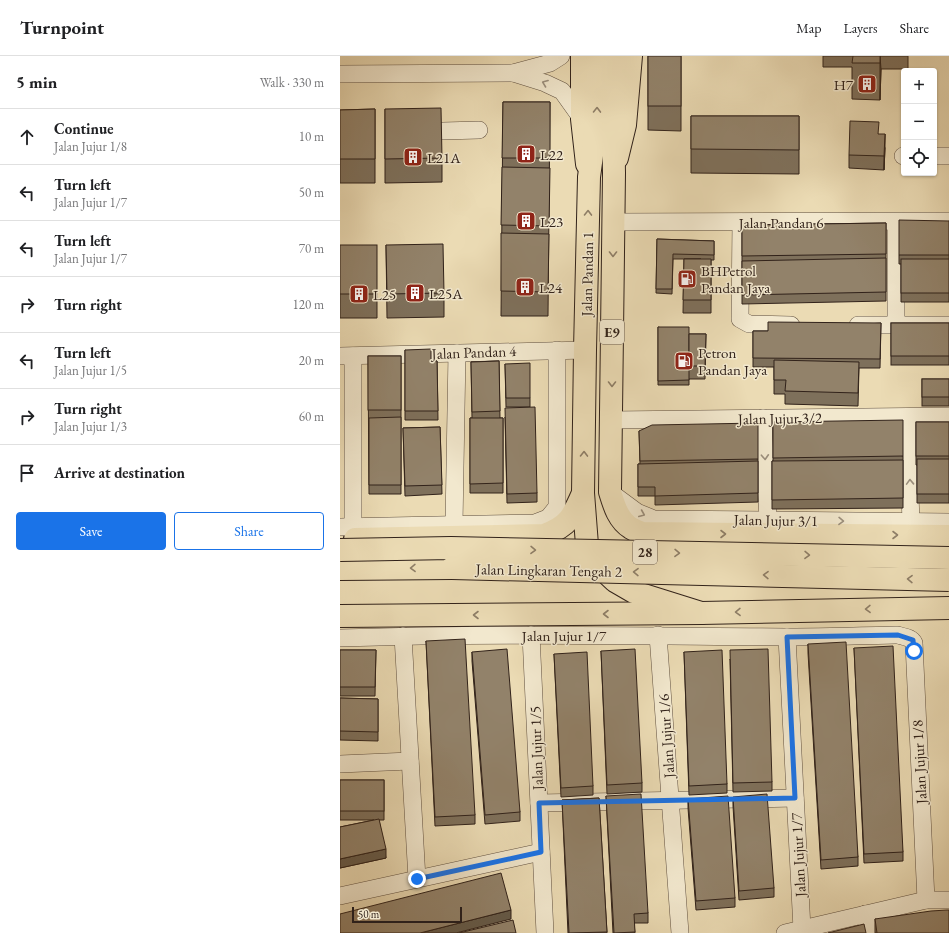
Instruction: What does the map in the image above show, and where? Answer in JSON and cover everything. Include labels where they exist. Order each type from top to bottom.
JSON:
[{"type":"main road","name":"Jalan Pandan 1","points":[[582,56],[582,119],[589,177],[583,493],[587,545],[600,566],[615,581],[634,592],[701,613]]},
{"type":"main road","name":"E9","points":[[589,177],[596,126],[598,56]]},
{"type":"main road","name":"E9","points":[[614,173],[613,122],[615,56]]},
{"type":"main road","name":"Jalan Pandan 1","points":[[610,492],[614,173],[625,125],[631,56]]},
{"type":"main road","points":[[610,492],[614,506],[621,519],[630,528],[642,534],[949,536]]},
{"type":"main road","points":[[344,531],[544,535],[558,529],[567,522],[575,512],[583,493]]},
{"type":"main road","name":"Jalan Lingkaran Tengah 2","points":[[340,550],[459,548],[949,558]]},
{"type":"main road","name":"Jalan Lingkaran Tengah 2","points":[[340,569],[452,568],[949,580]]},
{"type":"main road","points":[[340,616],[701,613],[949,608]]},
{"type":"street","points":[[340,74],[513,73],[550,63],[561,56]]},
{"type":"street","points":[[513,73],[545,83],[562,91],[582,119]]},
{"type":"street","points":[[443,130],[479,130]]},
{"type":"street","points":[[937,156],[949,156]]},
{"type":"street","name":"Jalan Pandan 6","points":[[613,222],[949,221]]},
{"type":"street","points":[[741,222],[740,319],[749,324],[803,325]]},
{"type":"street","points":[[896,222],[896,325]]},
{"type":"street","points":[[842,325],[949,325]]},
{"type":"street","points":[[347,356],[353,442],[344,531],[454,524],[535,523],[548,518],[557,507],[557,350]]},
{"type":"street","name":"Jalan Pandan 4","points":[[347,356],[585,350]]},
{"type":"street","points":[[454,524],[457,353]]},
{"type":"street","name":"Jalan Jujur 3/2","points":[[612,420],[949,416]]},
{"type":"street","points":[[907,417],[911,521]]},
{"type":"street","points":[[763,418],[768,520]]},
{"type":"street","name":"Jalan Jujur 3/1","points":[[610,492],[637,512],[654,519],[949,522]]},
{"type":"street","name":"Jalan Jujur 1/7","points":[[340,638],[531,634],[787,637],[898,635]]},
{"type":"street","name":"Jalan Jujur 1/5","points":[[531,634],[545,933]]},
{"type":"street","name":"Jalan Jujur 1/6","points":[[658,635],[680,933]]},
{"type":"street","name":"Jalan Jujur 1/8","points":[[898,635],[913,640],[914,643],[926,900]]},
{"type":"street","points":[[404,636],[417,879]]},
{"type":"street","name":"Jalan Jujur 1/7","points":[[787,637],[802,929]]},
{"type":"street","points":[[340,764],[410,761]]},
{"type":"street","points":[[539,803],[795,798]]},
{"type":"street","points":[[340,896],[541,852]]},
{"type":"street","points":[[785,933],[926,900],[949,900]]},
{"type":"street","points":[[865,914],[869,933]]},
{"type":"building","points":[[648,56],[681,56],[681,106],[648,106]]},
{"type":"building","points":[[853,56],[880,56],[880,63],[852,63]]},
{"type":"building","points":[[503,102],[550,102],[550,158],[502,158]]},
{"type":"building","points":[[441,108],[442,158],[385,159],[385,109]]},
{"type":"building","points":[[375,109],[375,159],[340,159],[340,110]]},
{"type":"building","points":[[691,116],[799,116],[799,150],[691,149]]},
{"type":"building","points":[[850,121],[879,122],[878,134],[885,134],[884,156],[849,155]]},
{"type":"building","points":[[502,167],[550,168],[549,226],[501,225]]},
{"type":"building","points":[[899,220],[949,221],[949,255],[899,255]]},
{"type":"building","points":[[886,223],[886,254],[742,256],[742,225]]},
{"type":"building","points":[[501,233],[549,234],[548,292],[501,291]]},
{"type":"building","points":[[657,239],[714,241],[714,255],[673,254],[672,289],[656,289]]},
{"type":"building","points":[[443,244],[444,293],[387,294],[386,245]]},
{"type":"building","points":[[340,245],[377,245],[377,294],[340,294]]},
{"type":"building","points":[[886,258],[886,292],[742,295],[742,261]]},
{"type":"building","points":[[684,259],[711,259],[711,300],[683,300]]},
{"type":"building","points":[[901,259],[949,259],[949,293],[901,293]]},
{"type":"building","points":[[768,322],[881,323],[880,359],[753,358],[753,331],[768,331]]},
{"type":"building","points":[[891,323],[949,323],[949,356],[891,356]]},
{"type":"building","points":[[658,327],[689,327],[689,380],[658,381]]},
{"type":"building","points":[[689,334],[706,334],[705,366],[689,366]]},
{"type":"building","points":[[431,349],[431,361],[437,361],[438,411],[405,411],[405,350]]},
{"type":"building","points":[[368,356],[401,356],[401,410],[368,410]]},
{"type":"building","points":[[774,360],[859,362],[858,393],[785,391],[786,380],[774,380]]},
{"type":"building","points":[[499,361],[500,411],[472,412],[471,362]]},
{"type":"building","points":[[530,363],[530,398],[506,398],[505,364]]},
{"type":"building","points":[[922,379],[949,379],[949,397],[922,397]]},
{"type":"building","points":[[535,407],[537,493],[507,494],[505,408]]},
{"type":"building","points":[[401,417],[401,485],[369,485],[369,418]]},
{"type":"building","points":[[470,418],[503,418],[503,483],[470,484]]},
{"type":"building","points":[[903,420],[903,456],[773,458],[773,422]]},
{"type":"building","points":[[916,422],[949,422],[949,456],[916,456]]},
{"type":"building","points":[[758,423],[758,459],[640,461],[639,431],[652,425]]},
{"type":"building","points":[[440,427],[442,485],[405,486],[403,428]]},
{"type":"building","points":[[917,459],[949,459],[949,494],[917,494]]},
{"type":"building","points":[[903,460],[903,498],[772,500],[772,461]]},
{"type":"building","points":[[758,461],[758,493],[655,496],[655,487],[638,487],[638,464]]},
{"type":"building","points":[[465,639],[475,815],[435,817],[426,641]]},
{"type":"building","points":[[846,642],[858,857],[821,860],[808,644]]},
{"type":"building","points":[[893,646],[903,852],[864,854],[854,648]]},
{"type":"building","points":[[507,649],[520,812],[485,815],[472,652]]},
{"type":"building","points":[[635,649],[642,783],[607,785],[601,651]]},
{"type":"building","points":[[768,649],[772,782],[733,783],[730,650]]},
{"type":"building","points":[[340,650],[376,650],[375,687],[340,687]]},
{"type":"building","points":[[722,650],[727,784],[689,786],[684,652]]},
{"type":"building","points":[[587,652],[593,786],[561,788],[554,654]]},
{"type":"building","points":[[340,698],[378,699],[378,732],[340,731]]},
{"type":"building","points":[[340,780],[384,780],[384,811],[340,811]]},
{"type":"building","points":[[641,794],[648,913],[634,914],[635,932],[614,933],[606,796]]},
{"type":"building","points":[[767,794],[774,888],[739,891],[733,797]]},
{"type":"building","points":[[728,796],[735,898],[696,901],[688,799]]},
{"type":"building","points":[[599,798],[607,932],[569,933],[562,800]]},
{"type":"building","points":[[379,819],[386,849],[340,859],[340,827]]},
{"type":"building","points":[[501,873],[511,910],[420,933],[340,933],[340,914]]},
{"type":"building","points":[[949,910],[949,933],[877,933],[875,919]]},
{"type":"building","points":[[513,920],[516,933],[459,933]]},
{"type":"building","points":[[864,924],[866,933],[828,933]]},
{"type":"place","name":"H7","points":[[867,84]]},
{"type":"place","name":"L22","points":[[526,154]]},
{"type":"place","name":"L21A","points":[[413,157]]},
{"type":"place","name":"L23","points":[[526,221]]},
{"type":"place","name":"BHPetrol Pandan Jaya","points":[[687,279]]},
{"type":"place","name":"L24","points":[[525,287]]},
{"type":"place","name":"L25A","points":[[415,293]]},
{"type":"place","name":"L25","points":[[359,294]]},
{"type":"place","name":"Petron Pandan Jaya","points":[[684,361]]},
{"type":"route","points":[[417,879],[541,852],[539,803],[795,798],[787,637],[898,635],[913,640],[914,651]]}]
